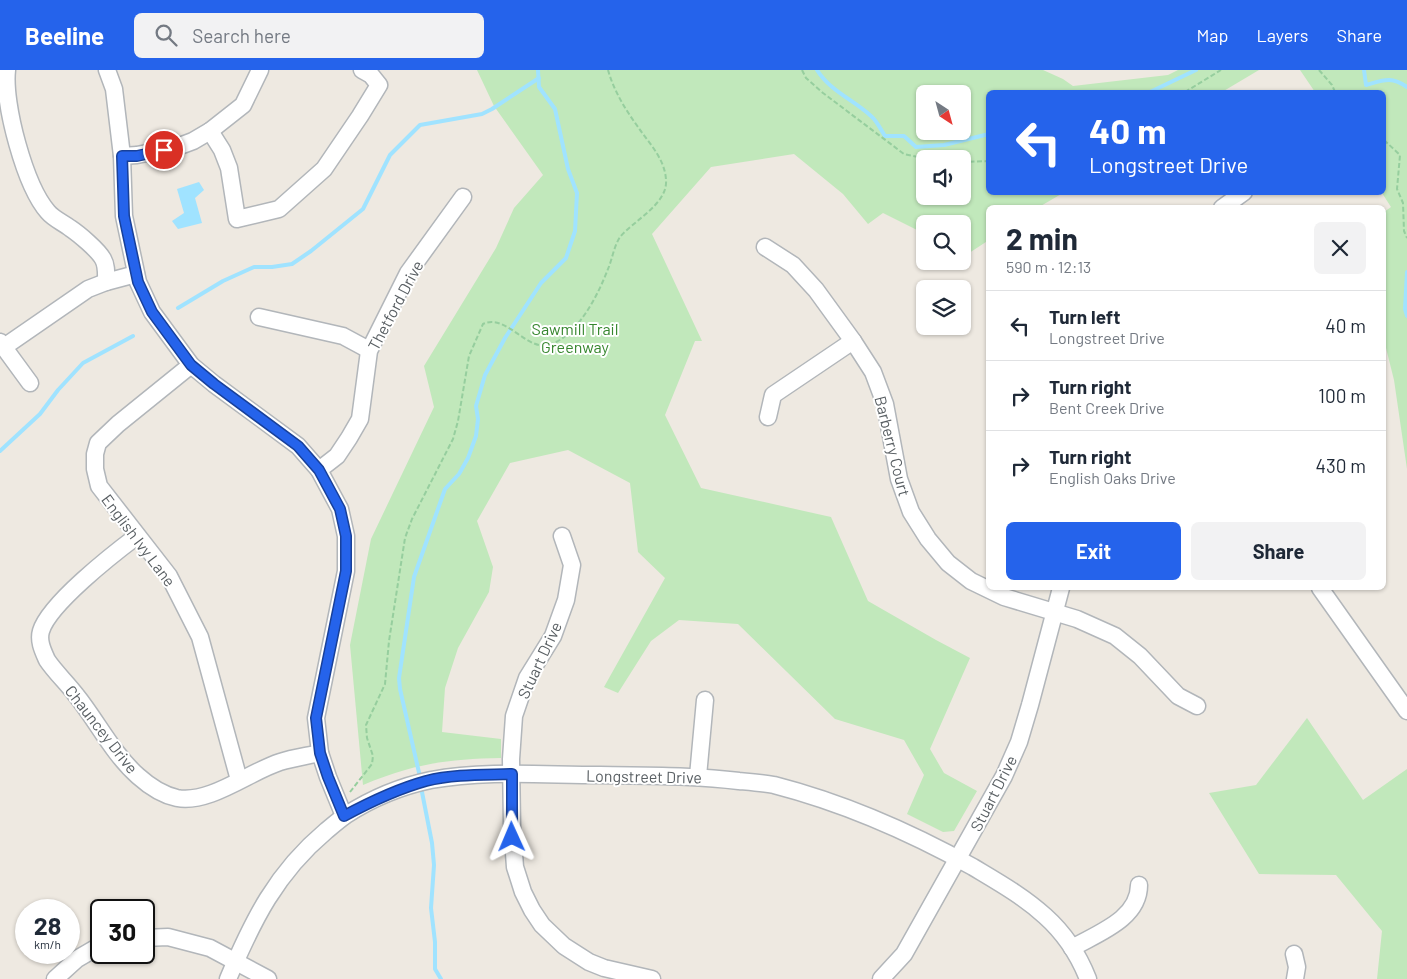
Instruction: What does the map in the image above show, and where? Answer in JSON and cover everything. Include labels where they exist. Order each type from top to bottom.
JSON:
[{"type":"street","points":[[7,70],[8,92],[24,169],[47,211],[69,227],[103,258],[106,268],[106,282]]},
{"type":"street","points":[[107,70],[114,89],[122,156],[124,216],[138,282],[152,312],[191,365],[298,446],[319,470],[340,509],[346,536],[346,571],[316,718],[320,753],[344,816]]},
{"type":"street","points":[[122,156],[137,156],[177,147],[193,141],[210,131],[243,104],[260,70]]},
{"type":"street","points":[[210,131],[222,150],[229,168],[237,219],[279,209],[324,169],[370,101],[379,85],[371,75],[362,70]]},
{"type":"street","points":[[1226,205],[1240,195]]},
{"type":"street","name":"Thetford Drive","points":[[319,470],[337,456],[360,419],[369,350],[408,273],[463,197]]},
{"type":"street","name":"Barberry Court","points":[[765,247],[793,265],[816,290],[853,341],[873,372],[885,404],[899,479],[911,512],[928,539],[948,563],[971,581],[986,588]]},
{"type":"street","points":[[30,383],[2,344],[88,290],[106,282],[136,274]]},
{"type":"street","points":[[259,316],[344,336],[369,350]]},
{"type":"street","points":[[768,417],[773,395],[853,341]]},
{"type":"street","name":"English Ivy Lane","points":[[191,365],[98,442],[94,454],[94,469],[99,486],[169,576],[200,637],[239,780]]},
{"type":"street","name":"Chauncey Drive","points":[[137,536],[71,592],[45,620],[40,634],[41,647],[48,662],[76,694],[125,762],[138,776],[166,794],[178,798],[193,798],[212,793],[279,762],[320,753]]},
{"type":"street","name":"Stuart Drive","points":[[562,536],[572,565],[566,600],[553,636],[527,678],[514,716],[512,826],[515,867],[523,892],[532,910],[554,937],[589,962],[652,979]]},
{"type":"street","name":"Barberry Court","points":[[990,590],[1004,597],[1077,619],[1115,636],[1140,656],[1178,696],[1197,706]]},
{"type":"street","name":"Stuart Drive","points":[[881,979],[904,954],[1004,776],[1019,742],[1060,590]]},
{"type":"street","points":[[1321,590],[1407,711]]},
{"type":"street","points":[[698,776],[705,700]]},
{"type":"street","name":"Longstreet Drive","points":[[228,979],[275,886],[311,843],[344,816],[390,793],[428,781],[462,776],[512,774],[698,776],[772,785],[845,806],[906,832],[958,859],[1020,895],[1046,917],[1072,948],[1088,979]]},
{"type":"street","points":[[1072,948],[1104,931],[1129,913],[1140,894],[1140,885]]},
{"type":"street","points":[[155,938],[168,937],[210,948],[268,979]]},
{"type":"street","points":[[55,979],[77,959],[90,951]]},
{"type":"street","points":[[1294,954],[1297,967],[1295,979]]},
{"type":"path","points":[[349,794],[372,764],[373,756],[367,738],[366,725],[385,684],[389,641],[405,538],[412,519],[453,440],[469,356],[483,324],[494,322],[504,325],[540,346],[554,343],[567,335],[592,306],[608,270],[619,238],[653,208],[666,188],[666,179],[657,153],[618,95],[608,70]]},
{"type":"path","points":[[802,70],[806,78],[822,93],[904,154],[916,156]]},
{"type":"path","points":[[1188,90],[1222,70]]},
{"type":"path","points":[[1319,70],[1334,90]]},
{"type":"path","points":[[1386,142],[1400,155],[1397,189],[1403,203],[1404,231],[1407,238]]},
{"type":"path","points":[[971,162],[986,161]]},
{"type":"green space","name":"Sawmill Trail Greenway","points":[[477,70],[1043,70],[1073,86],[1168,75],[1178,70],[1259,70],[1225,90],[986,90],[986,195],[1060,195],[1042,205],[986,205],[986,242],[971,252],[971,215],[916,215],[916,230],[883,213],[868,224],[843,194],[794,154],[711,167],[652,234],[702,341],[695,341],[665,415],[701,488],[831,517],[868,601],[970,658],[930,749],[944,773],[977,791],[954,831],[943,832],[907,814],[924,775],[904,740],[835,719],[738,624],[679,620],[651,641],[618,693],[604,687],[665,578],[638,552],[630,483],[568,450],[510,463],[477,521],[493,567],[489,592],[458,648],[445,688],[442,732],[501,739],[501,758],[447,761],[414,767],[363,785],[350,645],[371,539],[434,407],[424,366],[496,248],[514,208],[543,175],[494,106]]},
{"type":"green space","points":[[1300,70],[1407,70],[1407,469],[1394,380],[1386,348],[1386,211],[1391,207],[1383,195],[1386,195],[1386,90],[1314,90]]},
{"type":"green space","points":[[1307,718],[1363,800],[1407,769],[1407,979],[1377,979],[1382,931],[1336,875],[1259,874],[1209,793],[1256,785]]},
{"type":"water","points":[[199,182],[204,190],[195,198],[202,223],[178,229],[172,221],[184,213],[177,189]]},
{"type":"waterway","points":[[420,777],[399,678],[414,577],[445,489],[459,474],[468,458],[476,436],[478,419],[476,406],[485,375],[505,338],[541,283],[566,258],[575,231],[577,193],[568,169],[555,109],[539,87],[538,70]]},
{"type":"waterway","points":[[817,70],[835,90],[873,118],[885,136],[904,136],[916,147],[944,145],[986,135]]},
{"type":"waterway","points":[[1154,90],[1196,70]]},
{"type":"waterway","points":[[1364,70],[1366,85],[1392,80],[1407,87]]},
{"type":"waterway","points":[[178,308],[223,281],[254,267],[292,264],[311,251],[363,209],[390,155],[420,125],[482,114],[539,78]]},
{"type":"waterway","points":[[1407,272],[1405,309],[1407,316]]},
{"type":"waterway","points":[[0,451],[40,414],[58,390],[83,363],[133,336]]},
{"type":"waterway","points":[[421,787],[432,843],[434,865],[431,908],[435,942],[435,969],[441,979]]},
{"type":"route","points":[[164,150],[137,156],[122,156],[124,216],[138,282],[152,312],[191,365],[298,446],[319,470],[331,489],[340,509],[346,536],[346,571],[316,718],[320,753],[344,816],[390,793],[428,781],[462,776],[512,774],[512,837]]}]
